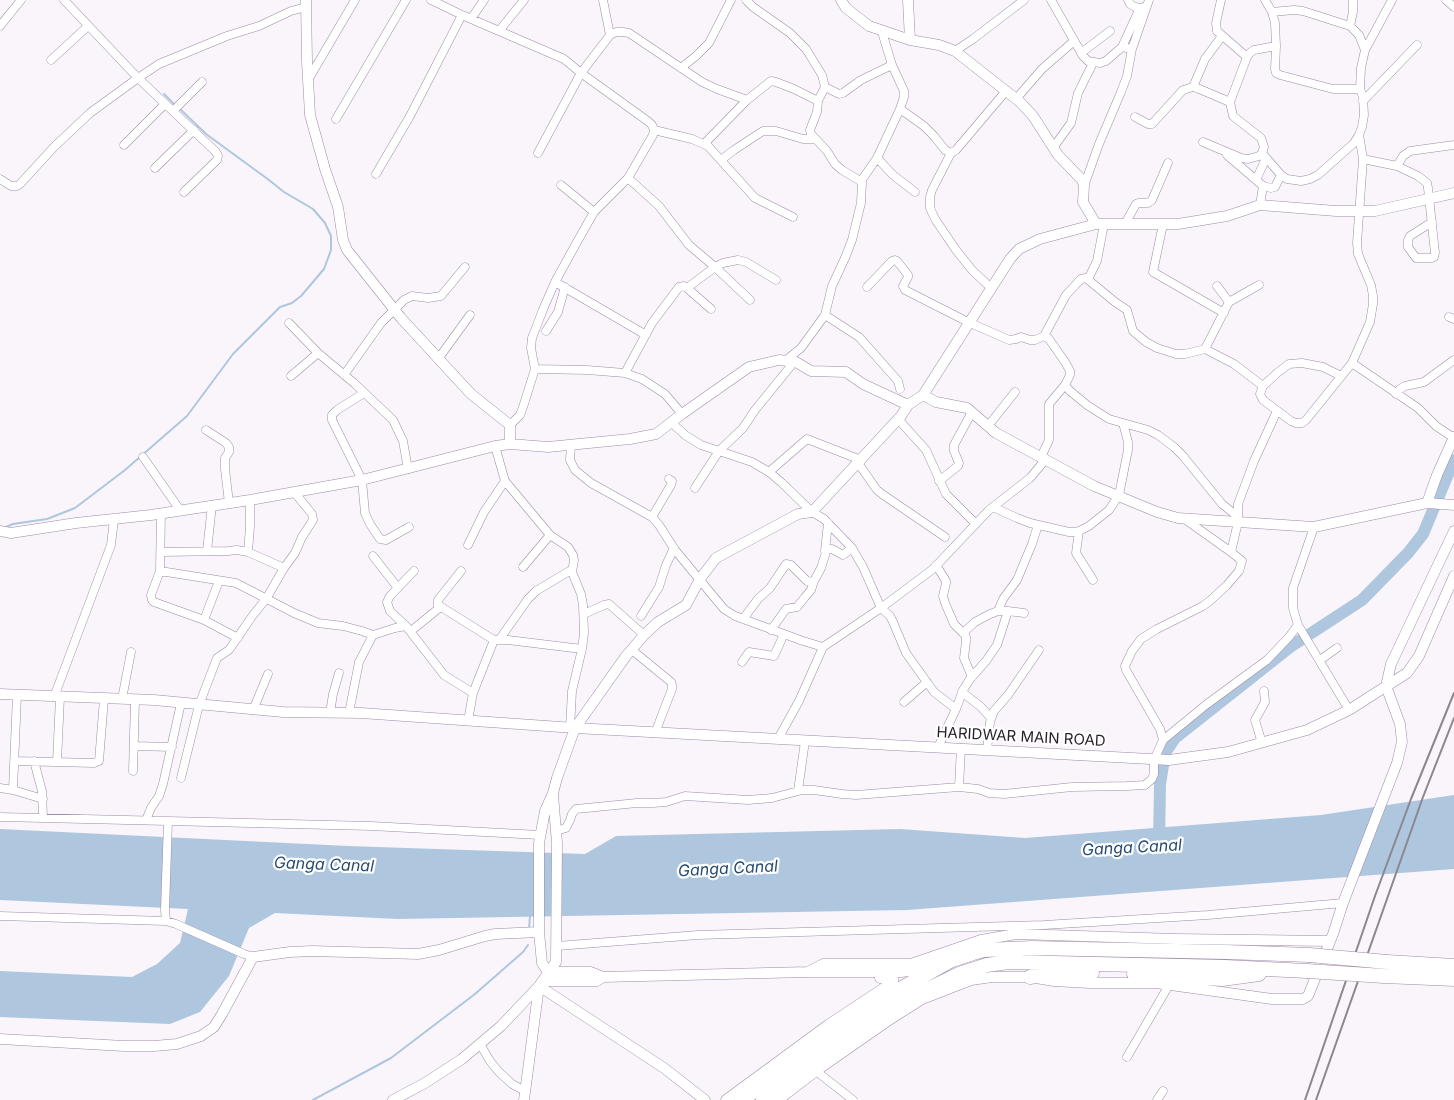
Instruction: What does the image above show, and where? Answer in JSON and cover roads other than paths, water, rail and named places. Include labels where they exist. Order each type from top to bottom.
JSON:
[{"type":"highway","points":[[742,1100],[855,1018],[916,979],[952,960],[984,950],[1032,948],[1226,952],[1309,955],[1454,966]]},
{"type":"highway","points":[[763,1100],[879,1016],[912,997],[971,969],[987,965],[1009,962],[1225,967],[1454,979]]},
{"type":"highway","points":[[1030,977],[1055,973],[1119,973],[1222,979],[1246,977],[1279,969]]},
{"type":"street","points":[[0,26],[21,0]]},
{"type":"street","points":[[64,0],[138,78],[165,104],[176,108],[216,152],[218,157],[184,192]]},
{"type":"street","points":[[308,80],[355,0]]},
{"type":"street","points":[[336,119],[406,0]]},
{"type":"street","points":[[431,0],[564,59],[649,122],[654,130],[653,135],[628,178],[594,212],[555,282],[532,338],[531,348],[535,369],[520,415],[510,424],[510,444]]},
{"type":"street","points":[[471,19],[484,0]]},
{"type":"street","points":[[499,31],[524,0]]},
{"type":"street","points":[[603,0],[610,35]]},
{"type":"street","points":[[681,68],[709,43],[731,0]]},
{"type":"street","points":[[695,488],[719,451],[749,421],[754,410],[826,315],[832,286],[845,258],[860,214],[862,182],[835,164],[827,150],[811,134],[810,130],[817,112],[818,101],[825,87],[822,75],[806,49],[790,33],[746,0]]},
{"type":"street","points":[[841,0],[846,8],[860,19],[882,32],[910,40],[939,45],[955,51],[1016,99],[1033,116],[1061,159],[1082,180],[1084,186]]},
{"type":"street","points":[[908,0],[910,40]]},
{"type":"street","points":[[955,51],[1024,0]]},
{"type":"street","points":[[1051,0],[1081,53],[1092,63],[1106,61],[1122,47],[1145,5]]},
{"type":"street","points":[[1128,0],[1132,6],[1145,5]]},
{"type":"street","points":[[1221,0],[1216,31],[1247,57]]},
{"type":"street","points":[[1265,0],[1272,12],[1276,32],[1276,73],[1333,89],[1360,89]]},
{"type":"street","points":[[1350,26],[1353,0]]},
{"type":"street","points":[[1264,156],[1281,175],[1287,179],[1301,181],[1318,175],[1354,143],[1359,136],[1364,114],[1360,89],[1361,68],[1365,50],[1392,0]]},
{"type":"street","points":[[1446,0],[1454,7]]},
{"type":"street","points":[[0,179],[11,186],[20,184],[72,129],[90,113],[159,64],[267,22],[306,3],[308,80],[312,124],[340,214],[343,240],[350,255],[394,309],[471,394],[510,424]]},
{"type":"street","points":[[1088,279],[1097,261],[1100,224],[1083,202],[1084,186],[1124,84],[1145,5]]},
{"type":"street","points":[[1272,12],[1303,11],[1350,26],[1358,35],[1365,50]]},
{"type":"street","points":[[376,174],[410,116],[462,15]]},
{"type":"street","points":[[51,60],[88,26]]},
{"type":"street","points":[[1081,53],[1110,31]]},
{"type":"street","points":[[538,153],[581,73],[610,35],[616,32],[629,33],[710,86],[747,100]]},
{"type":"street","points":[[860,181],[877,158],[904,97],[904,91],[892,65],[882,32]]},
{"type":"street","points":[[1193,87],[1205,59],[1222,36]]},
{"type":"street","points":[[1016,99],[1042,69],[1074,41]]},
{"type":"street","points":[[1363,101],[1417,45]]},
{"type":"street","points":[[1256,180],[1264,156],[1261,138],[1234,116],[1230,102],[1247,57],[1254,50],[1276,46]]},
{"type":"street","points":[[1122,47],[1132,49]]},
{"type":"street","points":[[1053,148],[1071,123],[1078,93],[1092,63]]},
{"type":"street","points":[[825,87],[839,94],[843,93],[861,80],[892,65]]},
{"type":"street","points":[[704,144],[747,100],[770,82],[775,81],[818,101]]},
{"type":"street","points":[[176,108],[202,82]]},
{"type":"street","points":[[1135,117],[1148,124],[1152,124],[1183,90],[1193,87],[1230,102]]},
{"type":"street","points":[[991,288],[972,270],[956,250],[935,219],[930,208],[930,198],[932,190],[952,153],[1006,91]]},
{"type":"street","points":[[124,145],[165,104]]},
{"type":"street","points":[[900,109],[924,126],[945,150],[952,153]]},
{"type":"street","points":[[155,168],[194,130]]},
{"type":"street","points":[[654,130],[692,139],[708,146],[755,198],[793,217]]},
{"type":"street","points":[[721,160],[763,131],[776,130],[804,139],[815,139]]},
{"type":"street","points":[[1341,376],[1324,366],[1302,363],[1289,364],[1263,386],[1260,392],[1261,398],[1291,422],[1302,423],[1352,363],[1370,322],[1373,304],[1371,285],[1358,254],[1357,243],[1363,159],[1359,136]]},
{"type":"street","points":[[1203,142],[1236,159],[1263,186],[1275,187],[1281,175]]},
{"type":"street","points":[[1397,166],[1403,156],[1410,151],[1454,146]]},
{"type":"street","points":[[1236,159],[1254,159],[1264,156]]},
{"type":"street","points":[[877,158],[915,192]]},
{"type":"street","points":[[1363,159],[1397,166],[1424,179],[1428,183],[1432,222],[1434,257],[1426,259],[1416,258],[1408,247],[1408,240],[1410,236],[1432,222]]},
{"type":"street","points":[[1125,224],[1138,202],[1148,203],[1152,200],[1168,162]]},
{"type":"street","points":[[628,178],[659,206],[688,245],[716,267],[750,300]]},
{"type":"street","points":[[561,184],[594,212]]},
{"type":"street","points":[[1260,204],[1263,186]]},
{"type":"street","points":[[573,728],[644,635],[658,622],[686,605],[700,579],[716,558],[798,514],[812,512],[898,419],[908,404],[923,395],[968,322],[1010,259],[1019,249],[1040,239],[1100,224],[1163,224],[1210,219],[1227,216],[1260,204],[1359,212],[1387,209],[1454,194]]},
{"type":"street","points":[[1163,224],[1153,272],[1224,313]]},
{"type":"street","points":[[868,287],[895,260],[908,275],[903,286],[905,290],[968,322],[1009,340],[1021,336],[1035,340],[1044,336],[1066,295],[1082,279],[1088,279],[1127,310],[1133,331],[1146,342],[1176,354],[1185,354],[1205,349],[1234,364],[1263,386]]},
{"type":"street","points":[[687,288],[724,263],[742,261],[776,280]]},
{"type":"street","points":[[344,375],[377,329],[404,300],[412,296],[428,298],[441,296],[465,267]]},
{"type":"street","points":[[555,282],[646,336]]},
{"type":"street","points":[[1205,349],[1229,302],[1259,285]]},
{"type":"street","points":[[625,373],[652,324],[679,287],[684,286],[687,288],[711,309]]},
{"type":"street","points":[[1217,286],[1229,302]]},
{"type":"street","points":[[546,331],[558,312],[565,287]]},
{"type":"street","points":[[438,358],[470,315]]},
{"type":"street","points":[[826,315],[859,337],[898,381],[900,389]]},
{"type":"street","points":[[289,324],[318,353],[354,382],[385,412],[397,427],[403,441],[408,469]]},
{"type":"street","points":[[778,739],[799,701],[823,647],[881,608],[936,565],[993,507],[1030,478],[1044,458],[1049,440],[1049,404],[1066,386],[1070,371],[1049,339],[1044,336]]},
{"type":"street","points":[[292,376],[318,353]]},
{"type":"street","points":[[0,531],[11,532],[250,500],[362,480],[495,446],[510,444],[548,447],[630,439],[656,434],[750,367],[779,360],[790,361],[812,370],[846,372],[863,384],[908,404]]},
{"type":"street","points":[[1396,394],[1402,387],[1424,382],[1454,360]]},
{"type":"street","points":[[1352,363],[1418,408],[1436,426],[1454,438],[1437,475],[1427,503]]},
{"type":"street","points":[[535,369],[625,373],[642,379],[665,394],[682,414]]},
{"type":"street","points":[[1066,386],[1087,406],[1109,420],[1148,430],[1174,447],[1222,504],[1238,519]]},
{"type":"street","points":[[988,426],[1015,392]]},
{"type":"street","points":[[364,393],[337,410],[332,417],[362,480],[366,513],[370,524],[380,539],[386,540],[409,527]]},
{"type":"street","points":[[923,395],[936,402],[967,408],[996,433],[1094,486],[1157,512],[1186,520],[1238,519],[1314,527],[1427,503],[1454,505]]},
{"type":"street","points":[[1231,552],[1238,519],[1238,504],[1254,461],[1277,410]]},
{"type":"street","points":[[940,481],[958,466],[959,463],[954,451],[954,445],[972,412]]},
{"type":"street","points":[[898,419],[926,450],[948,498],[976,524]]},
{"type":"street","points":[[672,423],[685,436],[701,445],[752,462],[769,472],[812,512],[828,523],[852,548],[881,608],[890,616],[902,648],[934,692],[956,709]]},
{"type":"street","points":[[993,507],[1038,525],[1069,532],[1079,531],[1089,526],[1109,510],[1119,495],[1128,450],[1128,442],[1122,423]]},
{"type":"street","points":[[206,430],[229,447],[229,452],[225,458],[225,469],[230,503]]},
{"type":"street","points":[[769,472],[807,439],[859,462],[877,490],[945,537]]},
{"type":"street","points":[[572,445],[570,460],[581,476],[610,495],[652,517],[674,548],[724,609],[735,616],[771,630],[823,647]]},
{"type":"street","points":[[495,446],[505,481],[550,535],[570,550],[574,560],[572,570],[581,594],[584,614],[582,649],[572,691],[573,728],[553,793],[545,810],[540,839],[539,930],[543,980],[524,1096]]},
{"type":"street","points":[[143,457],[180,510]]},
{"type":"street","points":[[652,517],[671,485],[672,481],[669,479]]},
{"type":"street","points":[[468,545],[484,512],[505,481]]},
{"type":"street","points":[[181,778],[199,705],[217,658],[227,653],[253,614],[266,599],[284,568],[296,553],[302,537],[313,520],[312,514],[294,492]]},
{"type":"street","points":[[248,552],[250,500]]},
{"type":"street","points":[[207,551],[212,505]]},
{"type":"street","points":[[160,513],[160,570],[151,595],[152,600],[204,620],[238,638]]},
{"type":"street","points":[[57,762],[57,697],[111,545],[114,519]]},
{"type":"street","points":[[1163,740],[1160,729],[1125,666],[1141,638],[1212,600],[1239,571],[1242,564],[1241,559],[1186,520]]},
{"type":"street","points":[[771,630],[786,609],[797,607],[810,590],[821,568],[828,523]]},
{"type":"street","points":[[998,612],[1003,599],[1017,580],[1038,525]]},
{"type":"street","points":[[1314,527],[1293,588],[1293,608],[1302,632],[1349,710]]},
{"type":"street","points":[[1079,531],[1076,552],[1093,580]]},
{"type":"street","points":[[778,1100],[857,1041],[922,1000],[971,980],[992,977],[1030,977],[1090,984],[1156,983],[1272,999],[1303,999],[1308,996],[1397,763],[1402,742],[1400,724],[1386,686],[1391,664],[1454,531]]},
{"type":"street","points":[[523,567],[550,535]]},
{"type":"street","points":[[641,616],[660,587],[666,565],[674,548]]},
{"type":"street","points":[[825,551],[830,549],[843,555],[852,548]]},
{"type":"street","points":[[161,552],[228,552],[237,550],[248,552],[284,568]]},
{"type":"street","points":[[374,556],[398,588]]},
{"type":"street","points":[[743,619],[758,599],[770,588],[786,564],[790,565],[807,581],[814,581]]},
{"type":"street","points":[[936,565],[946,581],[943,596],[945,603],[954,624],[963,633],[966,641],[964,658],[972,677]]},
{"type":"street","points":[[160,570],[242,585],[266,599],[318,623],[362,630],[373,635],[395,628],[409,628],[434,613],[438,609],[438,600],[461,571]]},
{"type":"street","points":[[468,721],[473,693],[497,640],[528,598],[536,591],[572,570]]},
{"type":"street","points":[[414,571],[388,600],[388,606],[409,628],[444,675],[473,693]]},
{"type":"street","name":"HARIDWAR MAIN ROAD","points":[[0,694],[122,699],[283,712],[349,713],[654,733],[1169,760],[1228,752],[1307,730],[1349,710],[1407,673],[1419,656],[1454,576]]},
{"type":"street","points":[[204,620],[219,581]]},
{"type":"street","points":[[584,614],[609,604],[644,635]]},
{"type":"street","points":[[438,605],[497,640],[582,649]]},
{"type":"street","points":[[963,633],[984,616],[1008,611],[1024,613]]},
{"type":"street","points":[[938,747],[962,692],[997,645],[1008,611]]},
{"type":"street","points":[[556,831],[566,828],[576,809],[666,802],[685,796],[748,800],[814,790],[856,795],[959,787],[1004,794],[1072,787],[1140,786],[1152,779],[1163,740],[1215,698],[1267,660],[1289,637],[1302,632]]},
{"type":"street","points":[[742,662],[749,652],[774,656],[784,634]]},
{"type":"street","points":[[349,713],[359,662],[373,635]]},
{"type":"street","points":[[1320,660],[1337,648]]},
{"type":"street","points":[[632,650],[671,682],[672,685],[654,733]]},
{"type":"street","points":[[987,750],[991,718],[994,711],[1008,695],[1038,650]]},
{"type":"street","points":[[122,699],[131,652]]},
{"type":"street","points":[[330,713],[339,673]]},
{"type":"street","points":[[253,710],[268,674]]},
{"type":"street","points":[[904,702],[927,682]]},
{"type":"street","points":[[1262,743],[1255,720],[1265,702],[1264,691]]},
{"type":"street","points":[[962,692],[981,707],[991,718]]},
{"type":"street","points":[[13,790],[17,695]]},
{"type":"street","points":[[15,760],[94,763],[99,761],[104,699]]},
{"type":"street","points":[[133,771],[135,700]]},
{"type":"street","points":[[146,820],[161,790],[182,703]]},
{"type":"street","points":[[798,791],[805,741]]},
{"type":"street","points":[[134,746],[172,747]]},
{"type":"street","points":[[959,787],[961,748]]},
{"type":"street","points":[[34,761],[44,799],[43,818]]},
{"type":"street","points":[[0,788],[44,799]]},
{"type":"street","points":[[393,1100],[462,1060],[501,1026],[543,980],[556,962],[558,843],[553,793]]},
{"type":"street","points":[[0,817],[371,826],[540,839]]},
{"type":"street","points":[[166,921],[168,822]]},
{"type":"street","points":[[557,946],[698,935],[1044,925],[1208,915],[1345,899]]},
{"type":"street","points":[[0,916],[166,921],[248,956],[312,951],[418,954],[490,935],[539,930]]},
{"type":"street","points":[[808,972],[823,964],[911,964],[981,940],[1016,934],[1330,941]]},
{"type":"street","points":[[0,1039],[124,1046],[178,1044],[201,1036],[214,1027],[222,1014],[248,956]]},
{"type":"street","points":[[543,980],[598,981],[603,977],[908,971],[952,960]]},
{"type":"street","points":[[726,1100],[828,1025],[894,982],[893,978],[824,977],[808,972]]},
{"type":"street","points":[[543,980],[705,1100]]},
{"type":"street","points":[[1127,1057],[1169,985]]},
{"type":"street","points":[[480,1044],[498,1071],[524,1096]]},
{"type":"street","points":[[816,1071],[853,1100]]},
{"type":"street","points":[[1157,1100],[1163,1091]]},
{"type":"water","name":"Ganga Canal","points":[[1454,795],[1454,869],[907,910],[397,919],[275,913],[249,928],[229,976],[200,1012],[170,1024],[0,1017],[0,971],[132,977],[157,964],[180,943],[188,909],[0,900],[0,829],[348,846],[585,854],[616,836],[900,829],[1025,838],[1321,815]]},
{"type":"waterway","points":[[164,94],[175,105]]},
{"type":"waterway","points":[[6,527],[13,524],[47,519],[75,508],[125,470],[187,416],[233,354],[280,307],[292,303],[301,296],[324,269],[331,250],[331,236],[325,223],[313,209],[284,192],[206,134],[179,108]]},
{"type":"waterway","name":"Ganga Canal","points":[[1159,844],[1160,784],[1165,753],[1175,738],[1290,647],[1362,600],[1408,553],[1423,534],[1454,460]]},
{"type":"waterway","points":[[529,929],[530,916]]},
{"type":"waterway","points":[[313,1100],[391,1058],[475,994],[523,952],[528,945]]},
{"type":"railway","points":[[1305,1100],[1375,896],[1411,799],[1454,693]]},
{"type":"railway","points":[[1316,1100],[1423,797],[1454,718]]}]
